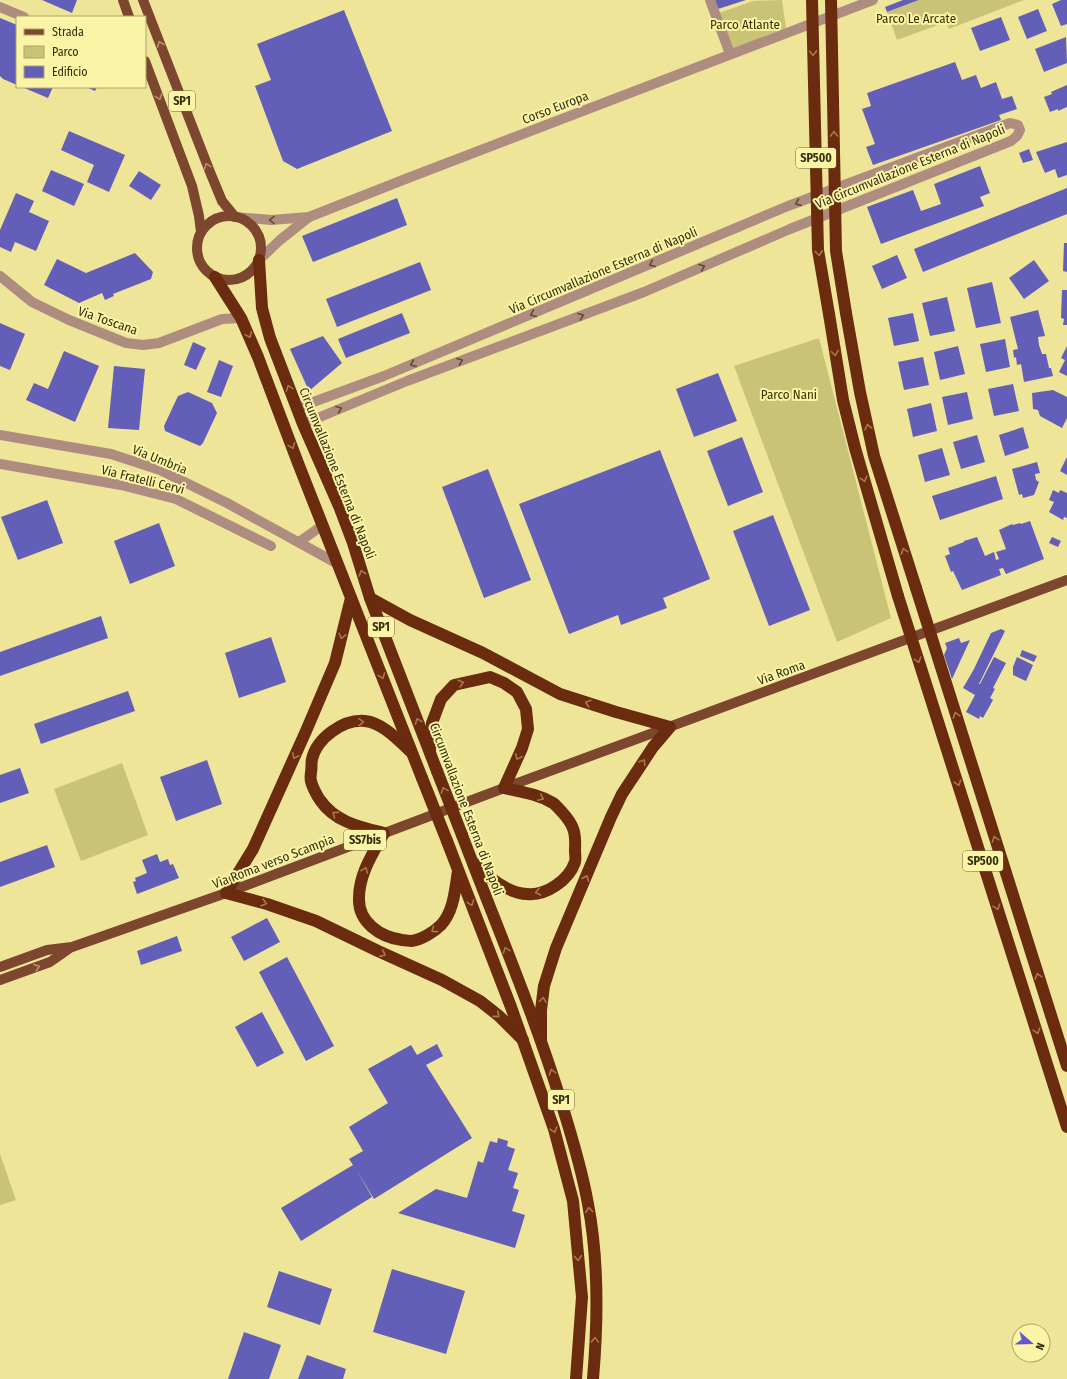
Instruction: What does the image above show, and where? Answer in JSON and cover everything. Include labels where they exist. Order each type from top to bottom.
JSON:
[{"type":"highway","name":"SP500","points":[[812,0],[818,250],[843,400],[853,441],[898,596],[1067,1127]]},
{"type":"highway","name":"SP500","points":[[831,0],[836,251],[860,392],[874,456],[1067,1066]]},
{"type":"highway","name":"Circumvallazione Esterna di Napoli","points":[[259,260],[262,308],[270,338],[303,424],[334,494],[353,543],[370,598],[541,1039],[576,1150],[589,1205],[594,1245],[596,1318],[593,1379]]},
{"type":"highway","name":"SP1","points":[[215,277],[241,318],[258,357],[458,870],[523,1040],[554,1129],[573,1201],[582,1297],[576,1379]]},
{"type":"highway","points":[[351,598],[335,663],[253,849],[226,893],[267,904],[316,921],[442,980],[480,1001],[499,1016],[523,1040]]},
{"type":"highway","points":[[370,598],[410,620],[483,653],[560,694],[670,727],[653,747],[622,794],[556,948],[544,986],[541,1010],[541,1039]]},
{"type":"highway","points":[[430,752],[432,723],[436,711],[441,699],[454,685],[490,677],[504,683],[517,692],[526,709],[528,729],[522,748],[504,788],[536,795],[554,804],[570,821],[576,835],[575,862],[569,874],[555,886],[542,892],[527,894],[506,888],[487,876],[472,862]]},
{"type":"highway","points":[[413,754],[398,739],[379,725],[365,721],[348,723],[332,731],[321,742],[312,759],[311,781],[320,800],[332,813],[350,824],[384,833],[366,865],[360,882],[358,898],[361,912],[369,924],[382,935],[412,941],[428,934],[441,925],[450,911],[458,870]]},
{"type":"main road","points":[[123,0],[129,16]]},
{"type":"main road","name":"SP1","points":[[143,0],[222,201],[235,217]]},
{"type":"main road","name":"SP1","points":[[146,65],[192,186],[201,232]]},
{"type":"main road","points":[[225,216],[235,217],[252,225],[257,233],[261,251],[259,260],[253,269],[245,276],[235,280],[225,280],[215,277],[206,271],[200,262],[197,247],[201,232],[207,224],[225,216]]},
{"type":"main road","name":"Via Roma","points":[[504,788],[1067,580]]},
{"type":"main road","name":"Via Roma verso Scampia","points":[[0,967],[47,950],[72,947],[226,893],[504,788]]},
{"type":"main road","name":"Via Roma verso Scampia","points":[[0,980],[50,962],[72,947]]},
{"type":"street","points":[[710,0],[730,54]]},
{"type":"street","name":"Corso Europa","points":[[259,260],[280,240],[309,217],[873,0]]},
{"type":"street","points":[[0,7],[22,16]]},
{"type":"street","name":"Via Circumvallazione Esterna di Napoli","points":[[297,408],[384,376],[790,206],[1010,123],[1018,125],[1020,130],[1017,136],[1011,141],[790,229],[644,292],[406,381],[303,424]]},
{"type":"street","points":[[235,217],[271,220],[309,217]]},
{"type":"street","name":"Via Toscana","points":[[0,276],[32,302],[69,320],[126,343],[144,345],[159,343],[222,319],[241,318]]},
{"type":"street","name":"Via Umbria","points":[[0,435],[111,454],[160,470],[227,503],[338,564]]},
{"type":"street","name":"Via Fratelli Cervi","points":[[0,464],[121,485],[176,498],[270,546]]},
{"type":"street","points":[[299,542],[323,525]]},
{"type":"green space","name":"Parco Atlante","points":[[782,0],[786,28],[732,49],[719,13],[753,1]]},
{"type":"green space","name":"Parco Le Arcate","points":[[919,0],[1024,0],[949,29],[946,22],[897,40],[887,12]]},
{"type":"green space","name":"Parco Nani","points":[[819,338],[891,618],[837,642],[734,366]]},
{"type":"green space","points":[[122,763],[148,835],[81,861],[54,789]]},
{"type":"green space","points":[[0,1154],[16,1200],[0,1205]]},
{"type":"building","points":[[42,0],[77,0],[72,13]]},
{"type":"building","points":[[715,0],[746,0],[718,9]]},
{"type":"building","points":[[903,0],[919,0],[887,12],[885,7]]},
{"type":"building","points":[[1061,0],[1067,0],[1067,24],[1061,26],[1052,4]]},
{"type":"building","points":[[1038,9],[1047,31],[1027,39],[1018,17]]},
{"type":"building","points":[[344,10],[392,131],[297,169],[283,161],[255,86],[271,80],[257,44]]},
{"type":"building","points":[[1001,17],[1010,40],[980,51],[971,28]]},
{"type":"building","points":[[0,18],[16,25],[16,85],[3,79],[0,76]]},
{"type":"building","points":[[1066,37],[1067,63],[1044,72],[1035,49]]},
{"type":"building","points":[[955,62],[962,80],[976,75],[981,88],[996,82],[1002,99],[1012,96],[1017,109],[999,115],[1001,120],[873,165],[866,147],[875,144],[862,109],[871,106],[867,93]]},
{"type":"building","points":[[1067,85],[1067,107],[1058,111],[1058,109],[1050,112],[1044,97]]},
{"type":"building","points":[[24,88],[53,88],[48,98]]},
{"type":"building","points":[[88,88],[96,88],[95,91]]},
{"type":"building","points":[[69,131],[125,155],[109,192],[87,182],[94,165],[61,150]]},
{"type":"building","points":[[1067,142],[1067,175],[1058,178],[1055,169],[1045,173],[1036,152]]},
{"type":"building","points":[[1029,149],[1033,160],[1023,163],[1019,153]]},
{"type":"building","points":[[980,166],[990,193],[980,197],[984,206],[881,244],[867,207],[913,190],[921,211],[941,204],[934,184]]},
{"type":"building","points":[[51,170],[84,184],[74,206],[42,191]]},
{"type":"building","points":[[139,171],[161,185],[151,200],[129,186]]},
{"type":"building","points":[[1067,188],[1067,214],[923,272],[914,249]]},
{"type":"building","points":[[16,193],[34,201],[29,212],[49,221],[36,251],[15,242],[11,252],[0,247],[0,230]]},
{"type":"building","points":[[397,198],[407,225],[313,262],[302,236]]},
{"type":"building","points":[[1064,243],[1067,243],[1067,272],[1063,271]]},
{"type":"building","points":[[135,253],[153,272],[151,279],[113,294],[114,296],[105,300],[102,293],[79,303],[44,285],[57,259],[86,273]]},
{"type":"building","points":[[897,255],[907,278],[882,289],[872,266]]},
{"type":"building","points":[[1034,260],[1049,281],[1024,299],[1009,278]]},
{"type":"building","points":[[420,262],[431,290],[337,327],[326,299]]},
{"type":"building","points":[[992,282],[1001,323],[976,328],[967,288]]},
{"type":"building","points":[[1062,290],[1067,290],[1067,325],[1063,325],[1064,319],[1061,318]]},
{"type":"building","points":[[947,297],[955,331],[930,336],[922,303]]},
{"type":"building","points":[[1038,310],[1045,336],[1038,337],[1039,345],[1042,354],[1046,354],[1049,368],[1051,368],[1053,376],[1024,382],[1021,364],[1017,365],[1016,357],[1014,358],[1013,350],[1018,349],[1010,317]]},
{"type":"building","points":[[402,313],[410,333],[346,358],[338,339]]},
{"type":"building","points":[[913,313],[919,341],[894,346],[888,318]]},
{"type":"building","points":[[0,323],[25,334],[10,370],[0,366]]},
{"type":"building","points":[[323,336],[342,363],[309,391],[290,349]]},
{"type":"building","points":[[1005,339],[1010,367],[986,372],[980,344]]},
{"type":"building","points":[[193,342],[206,348],[196,370],[184,365]]},
{"type":"building","points":[[958,346],[965,374],[940,380],[934,352]]},
{"type":"building","points":[[1067,346],[1067,376],[1059,372],[1065,360],[1061,358]]},
{"type":"building","points":[[64,351],[99,366],[75,422],[26,400],[34,383],[48,389]]},
{"type":"building","points":[[923,357],[929,385],[904,390],[898,362]]},
{"type":"building","points":[[219,360],[233,366],[221,397],[207,392]]},
{"type":"building","points":[[114,366],[145,369],[139,430],[108,428]]},
{"type":"building","points":[[718,373],[737,421],[694,437],[676,389]]},
{"type":"building","points":[[1013,384],[1019,411],[994,416],[988,389]]},
{"type":"building","points":[[1053,390],[1067,397],[1067,418],[1062,428],[1040,416],[1038,410],[1033,409],[1032,393]]},
{"type":"building","points":[[188,392],[212,403],[217,413],[203,443],[200,446],[165,431],[164,426],[178,396]]},
{"type":"building","points":[[967,392],[973,419],[948,425],[942,397]]},
{"type":"building","points":[[931,403],[937,431],[913,437],[907,409]]},
{"type":"building","points":[[1023,427],[1029,448],[1005,456],[999,435]]},
{"type":"building","points":[[977,435],[985,462],[961,469],[953,442]]},
{"type":"building","points":[[742,437],[763,492],[728,506],[707,451]]},
{"type":"building","points":[[942,448],[950,475],[925,482],[918,455]]},
{"type":"building","points":[[660,450],[710,579],[663,598],[667,608],[621,625],[618,615],[569,634],[519,504]]},
{"type":"building","points":[[1067,457],[1067,475],[1060,471]]},
{"type":"building","points":[[1037,462],[1040,473],[1035,474],[1036,480],[1039,482],[1034,495],[1023,498],[1022,494],[1019,495],[1012,469]]},
{"type":"building","points":[[488,469],[531,580],[484,598],[442,487]]},
{"type":"building","points":[[996,476],[1003,499],[940,520],[932,496]]},
{"type":"building","points":[[1053,490],[1059,493],[1060,490],[1067,493],[1067,518],[1064,517],[1063,520],[1049,512],[1054,502],[1049,500]]},
{"type":"building","points":[[47,500],[63,543],[18,560],[1,517]]},
{"type":"building","points":[[773,515],[810,610],[769,626],[733,531]]},
{"type":"building","points":[[1030,521],[1044,559],[1006,574],[1003,568],[999,569],[1001,575],[962,590],[953,571],[951,572],[945,556],[950,554],[948,548],[977,537],[985,556],[994,552],[996,560],[999,559],[996,552],[1006,549],[999,530],[1012,524],[1021,524]]},
{"type":"building","points":[[159,523],[175,566],[130,584],[114,541]]},
{"type":"building","points":[[1052,537],[1061,541],[1058,547],[1049,543]]},
{"type":"building","points":[[101,616],[108,638],[0,676],[0,652]]},
{"type":"building","points":[[1001,629],[1005,631],[979,684],[994,657],[1006,663],[993,688],[995,689],[990,698],[993,700],[983,718],[980,716],[979,719],[966,712],[975,695],[963,688],[991,633]]},
{"type":"building","points":[[271,637],[286,682],[239,698],[225,653]]},
{"type":"building","points":[[959,638],[961,643],[970,640],[952,679],[944,655],[947,648],[945,643]]},
{"type":"building","points":[[1022,650],[1037,656],[1034,662],[1020,656]]},
{"type":"building","points":[[1017,657],[1033,665],[1026,681],[1013,675],[1013,667]]},
{"type":"building","points":[[128,691],[135,711],[41,744],[34,724]]},
{"type":"building","points":[[207,760],[222,804],[176,821],[160,777]]},
{"type":"building","points":[[20,768],[29,793],[0,803],[0,775]]},
{"type":"building","points":[[47,845],[55,867],[0,887],[0,862]]},
{"type":"building","points":[[157,854],[160,862],[168,859],[170,865],[173,864],[179,878],[137,894],[133,882],[136,881],[135,878],[147,873],[142,860]]},
{"type":"building","points":[[267,918],[280,942],[244,961],[231,937]]},
{"type":"building","points":[[177,936],[182,951],[141,965],[137,951]]},
{"type":"building","points":[[287,957],[334,1046],[306,1061],[259,972]]},
{"type":"building","points":[[262,1012],[284,1053],[257,1067],[235,1027]]},
{"type":"building","points":[[437,1044],[443,1056],[426,1065],[472,1138],[374,1199],[357,1171],[372,1197],[301,1241],[281,1208],[353,1165],[349,1159],[363,1151],[349,1127],[388,1103],[368,1069],[411,1045],[417,1055]]},
{"type":"building","points":[[498,1138],[508,1141],[507,1146],[515,1149],[508,1170],[518,1173],[513,1188],[519,1190],[512,1211],[525,1215],[515,1248],[398,1213],[436,1189],[467,1198],[478,1161],[483,1163],[490,1141],[497,1143]]},
{"type":"building","points":[[392,1269],[465,1291],[446,1354],[373,1332]]},
{"type":"building","points":[[279,1271],[332,1289],[320,1325],[267,1307]]},
{"type":"building","points":[[244,1332],[281,1345],[269,1379],[228,1379]]},
{"type":"building","points":[[307,1355],[346,1369],[343,1379],[298,1379]]}]
